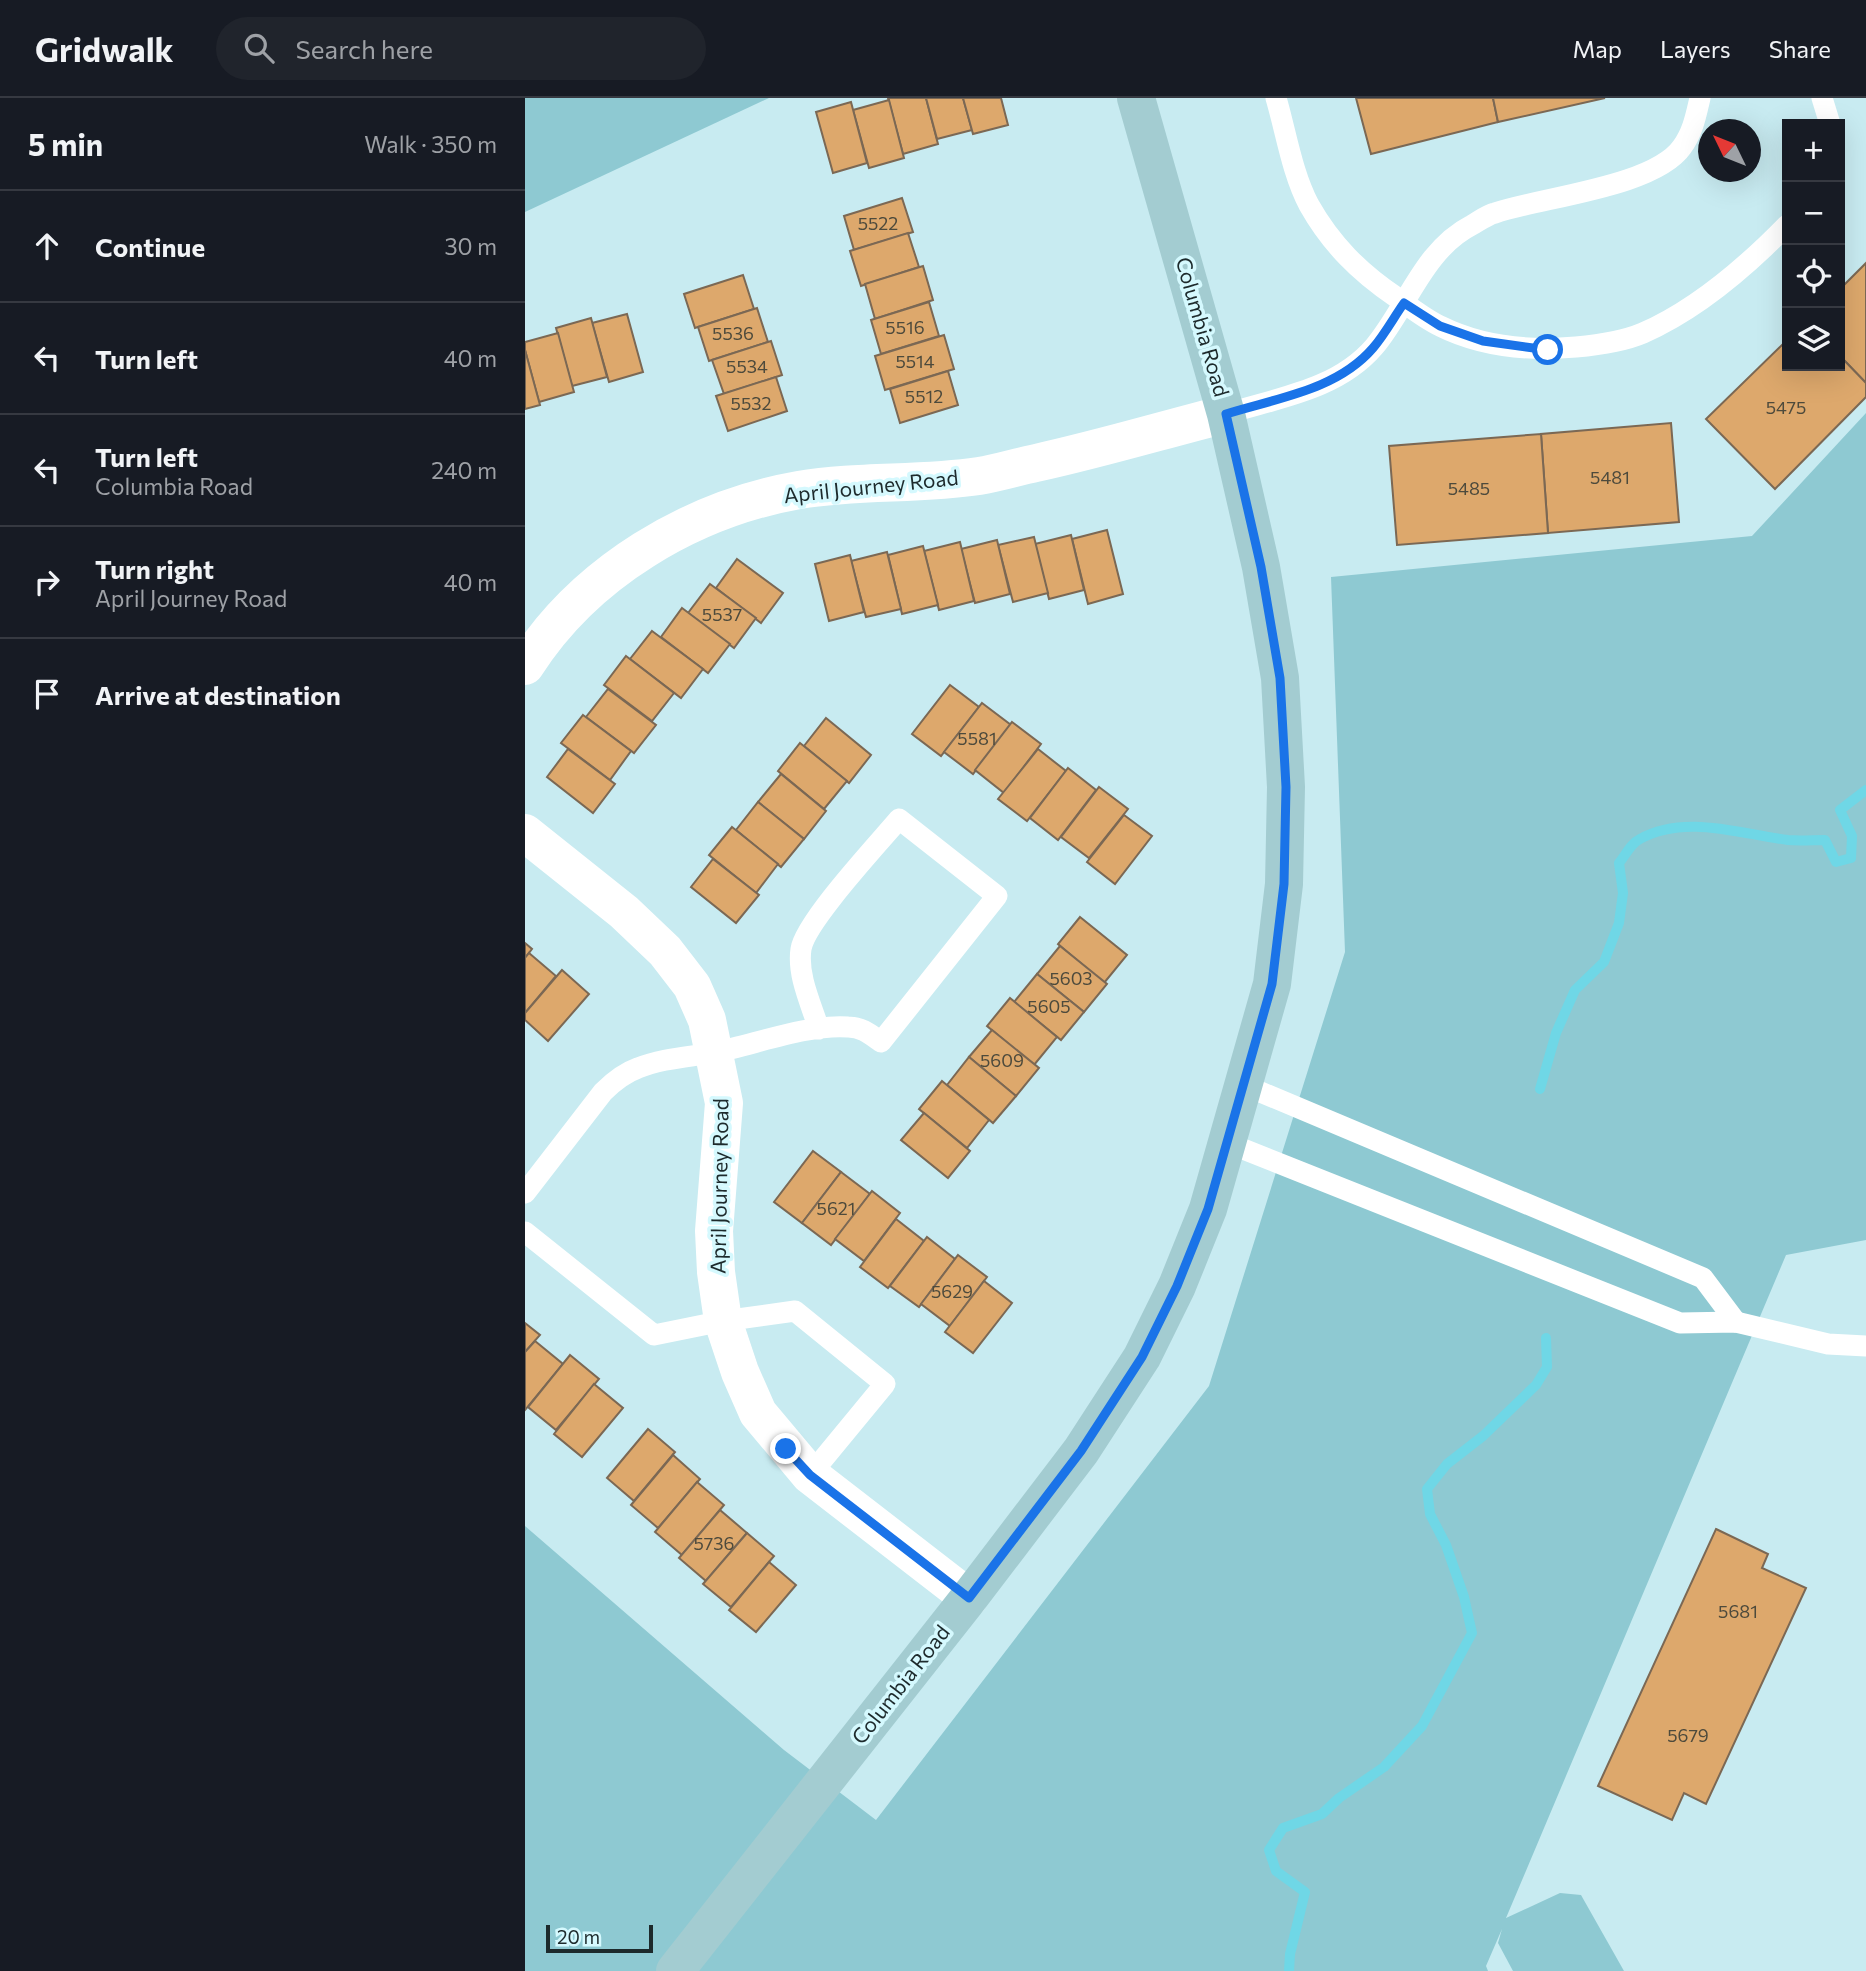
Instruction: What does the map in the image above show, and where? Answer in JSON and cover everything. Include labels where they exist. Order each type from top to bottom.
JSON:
[{"type":"main road","name":"Columbia Road","points":[[675,1971],[969,1598],[1081,1451],[1142,1357],[1177,1286],[1208,1209],[1272,984],[1284,884],[1286,787],[1280,678],[1261,567],[1226,414],[1136,98]]},
{"type":"street","name":"April Journey Road","points":[[525,666],[564,615],[599,582],[633,556],[715,513],[800,490],[979,476],[1226,414]]},
{"type":"street","name":"April Journey Road","points":[[525,832],[624,912],[666,951],[692,986],[707,1020],[724,1103],[715,1231],[716,1272],[723,1321],[758,1413],[810,1475],[969,1598]]},
{"type":"lane","points":[[1276,98],[1308,202],[1326,233],[1371,280],[1404,303],[1440,326],[1483,341],[1548,350],[1619,341],[1641,334],[1709,294],[1762,251],[1782,230]]},
{"type":"lane","points":[[1226,414],[1325,384],[1353,367],[1374,347],[1443,246],[1467,227],[1493,213],[1635,177],[1663,165],[1682,149],[1693,128],[1700,98]]},
{"type":"lane","points":[[1822,98],[1828,119]]},
{"type":"lane","points":[[525,1193],[615,1080],[636,1069],[659,1061],[715,1052],[818,1028],[847,1026],[865,1029],[881,1042],[997,896],[899,819],[810,927],[801,948],[802,974],[818,1028]]},
{"type":"lane","points":[[1244,1084],[1703,1278],[1736,1322]]},
{"type":"lane","points":[[1228,1143],[1680,1323],[1736,1322],[1828,1344],[1866,1346]]},
{"type":"lane","points":[[525,1232],[654,1335],[723,1321],[795,1311],[885,1384],[810,1475]]},
{"type":"shaded area","points":[[525,98],[769,98],[525,212]]},
{"type":"shaded area","points":[[1866,413],[1866,1240],[1786,1255],[1506,1918],[1560,1893],[1581,1895],[1624,1971],[1513,1971],[1498,1943],[1502,1929],[1486,1966],[1488,1971],[525,1971],[525,1526],[784,1750],[876,1820],[1209,1386],[1345,952],[1331,577],[1752,536]]},
{"type":"building","points":[[888,98],[926,98],[938,144],[903,154]]},
{"type":"building","points":[[926,98],[963,98],[972,130],[937,139]]},
{"type":"building","points":[[963,98],[1001,98],[1008,125],[973,134]]},
{"type":"building","points":[[1356,98],[1493,98],[1498,122],[1371,154]]},
{"type":"building","points":[[1493,98],[1605,98],[1498,122]]},
{"type":"building","points":[[889,100],[904,158],[869,168],[853,110]]},
{"type":"building","points":[[851,102],[867,163],[833,173],[816,112]]},
{"type":"building","points":[[902,198],[913,232],[854,250],[844,216]]},
{"type":"building","points":[[908,233],[919,267],[861,286],[850,251]]},
{"type":"building","points":[[1866,263],[1866,383],[1845,361],[1845,284]]},
{"type":"building","points":[[923,266],[933,300],[875,319],[865,284]]},
{"type":"building","points":[[743,275],[754,309],[695,328],[684,294]]},
{"type":"building","points":[[929,302],[939,336],[881,354],[871,320]]},
{"type":"building","points":[[757,308],[768,342],[709,361],[698,327]]},
{"type":"building","points":[[627,314],[643,372],[609,382],[592,323]]},
{"type":"building","points":[[591,318],[607,377],[572,386],[556,328]]},
{"type":"building","points":[[558,333],[574,392],[539,402],[525,342]]},
{"type":"building","points":[[944,335],[954,369],[885,390],[875,356]]},
{"type":"building","points":[[771,341],[782,375],[724,394],[712,360]]},
{"type":"building","points":[[1782,345],[1782,371],[1845,371],[1845,361],[1866,383],[1866,397],[1775,489],[1706,419]]},
{"type":"building","points":[[525,350],[540,405],[525,409]]},
{"type":"building","points":[[948,371],[958,405],[900,423],[890,389]]},
{"type":"building","points":[[776,377],[787,411],[728,431],[716,396]]},
{"type":"building","points":[[1671,423],[1679,522],[1548,533],[1541,434]]},
{"type":"building","points":[[1541,434],[1548,533],[1397,545],[1389,446]]},
{"type":"building","points":[[1107,530],[1123,594],[1088,604],[1072,539]]},
{"type":"building","points":[[1071,535],[1084,590],[1049,599],[1035,544]]},
{"type":"building","points":[[1034,537],[1048,593],[1013,602],[998,545]]},
{"type":"building","points":[[997,540],[1010,594],[975,603],[961,549]]},
{"type":"building","points":[[960,542],[974,601],[939,610],[924,551]]},
{"type":"building","points":[[923,546],[938,605],[902,614],[888,555]]},
{"type":"building","points":[[887,552],[901,609],[866,617],[851,561]]},
{"type":"building","points":[[850,555],[864,612],[829,621],[815,564]]},
{"type":"building","points":[[737,559],[783,593],[761,623],[716,588]]},
{"type":"building","points":[[710,584],[756,618],[734,648],[688,613]]},
{"type":"building","points":[[682,608],[730,644],[708,673],[661,637]]},
{"type":"building","points":[[652,631],[703,669],[681,698],[630,659]]},
{"type":"building","points":[[626,656],[674,693],[652,721],[604,685]]},
{"type":"building","points":[[950,685],[979,707],[941,756],[912,734]]},
{"type":"building","points":[[608,689],[656,725],[634,753],[586,717]]},
{"type":"building","points":[[982,703],[1011,725],[973,774],[944,752]]},
{"type":"building","points":[[583,715],[631,751],[610,780],[561,743]]},
{"type":"building","points":[[826,718],[871,755],[849,783],[804,746]]},
{"type":"building","points":[[1012,722],[1041,744],[1004,793],[975,770]]},
{"type":"building","points":[[800,743],[847,781],[824,809],[778,771]]},
{"type":"building","points":[[568,749],[615,784],[593,813],[547,777]]},
{"type":"building","points":[[1038,749],[1066,771],[1027,821],[998,799]]},
{"type":"building","points":[[1068,768],[1096,790],[1058,840],[1030,818]]},
{"type":"building","points":[[781,774],[826,811],[804,839],[758,802]]},
{"type":"building","points":[[1099,787],[1128,809],[1089,858],[1061,837]]},
{"type":"building","points":[[758,802],[804,839],[781,867],[736,830]]},
{"type":"building","points":[[1124,815],[1152,836],[1115,884],[1087,862]]},
{"type":"building","points":[[732,827],[778,864],[756,893],[709,855]]},
{"type":"building","points":[[713,859],[759,895],[736,923],[691,887]]},
{"type":"building","points":[[1080,917],[1127,955],[1104,983],[1058,944]]},
{"type":"building","points":[[525,943],[532,949],[525,958]]},
{"type":"building","points":[[1060,946],[1107,984],[1084,1012],[1037,974]]},
{"type":"building","points":[[529,953],[556,976],[525,1013],[525,958]]},
{"type":"building","points":[[562,970],[589,994],[548,1041],[525,1020],[525,1013]]},
{"type":"building","points":[[1037,974],[1084,1012],[1061,1040],[1014,1002]]},
{"type":"building","points":[[1010,998],[1057,1037],[1034,1065],[987,1026]]},
{"type":"building","points":[[992,1030],[1039,1068],[1016,1096],[969,1057]]},
{"type":"building","points":[[969,1057],[1016,1096],[993,1123],[947,1085]]},
{"type":"building","points":[[942,1081],[989,1120],[967,1148],[919,1109]]},
{"type":"building","points":[[924,1113],[970,1151],[948,1178],[901,1140]]},
{"type":"building","points":[[813,1151],[841,1172],[802,1223],[774,1202]]},
{"type":"building","points":[[841,1172],[870,1194],[831,1245],[802,1223]]},
{"type":"building","points":[[872,1191],[900,1213],[864,1261],[835,1239]]},
{"type":"building","points":[[896,1219],[924,1241],[888,1288],[860,1267]]},
{"type":"building","points":[[927,1237],[955,1259],[919,1307],[890,1286]]},
{"type":"building","points":[[958,1255],[987,1277],[950,1326],[921,1304]]},
{"type":"building","points":[[984,1281],[1012,1303],[973,1353],[945,1332]]},
{"type":"building","points":[[525,1323],[540,1335],[525,1352]]},
{"type":"building","points":[[535,1341],[563,1364],[525,1410],[525,1352]]},
{"type":"building","points":[[570,1355],[599,1379],[556,1430],[528,1407]]},
{"type":"building","points":[[594,1384],[623,1408],[582,1457],[554,1434]]},
{"type":"building","points":[[648,1429],[675,1452],[634,1501],[607,1478]]},
{"type":"building","points":[[673,1455],[700,1479],[658,1528],[631,1505]]},
{"type":"building","points":[[697,1482],[724,1505],[682,1555],[655,1532]]},
{"type":"building","points":[[720,1510],[747,1533],[706,1581],[679,1558]]},
{"type":"building","points":[[1716,1529],[1768,1554],[1762,1568],[1806,1588],[1706,1804],[1684,1793],[1672,1820],[1598,1786]]},
{"type":"building","points":[[747,1533],[774,1556],[731,1607],[703,1584]]},
{"type":"building","points":[[769,1562],[796,1585],[756,1632],[729,1610]]},
{"type":"waterway","points":[[1540,1089],[1556,1033],[1575,990],[1604,962],[1619,923],[1623,893],[1619,863],[1634,843],[1657,832],[1675,828],[1713,828],[1788,840],[1825,840],[1836,862],[1851,858],[1852,836],[1840,810],[1866,790]]},
{"type":"waterway","points":[[1289,1971],[1290,1954],[1305,1892],[1276,1871],[1269,1850],[1283,1828],[1322,1814],[1339,1798],[1384,1767],[1422,1726],[1472,1633],[1464,1597],[1446,1545],[1430,1514],[1427,1489],[1447,1464],[1483,1436],[1536,1385],[1547,1367],[1546,1338]]},
{"type":"route","points":[[786,1449],[810,1475],[969,1598],[1081,1451],[1142,1357],[1177,1286],[1208,1209],[1272,984],[1284,884],[1286,787],[1280,678],[1261,567],[1226,414],[1325,384],[1353,367],[1374,347],[1404,303],[1440,326],[1483,341],[1548,350]]}]
